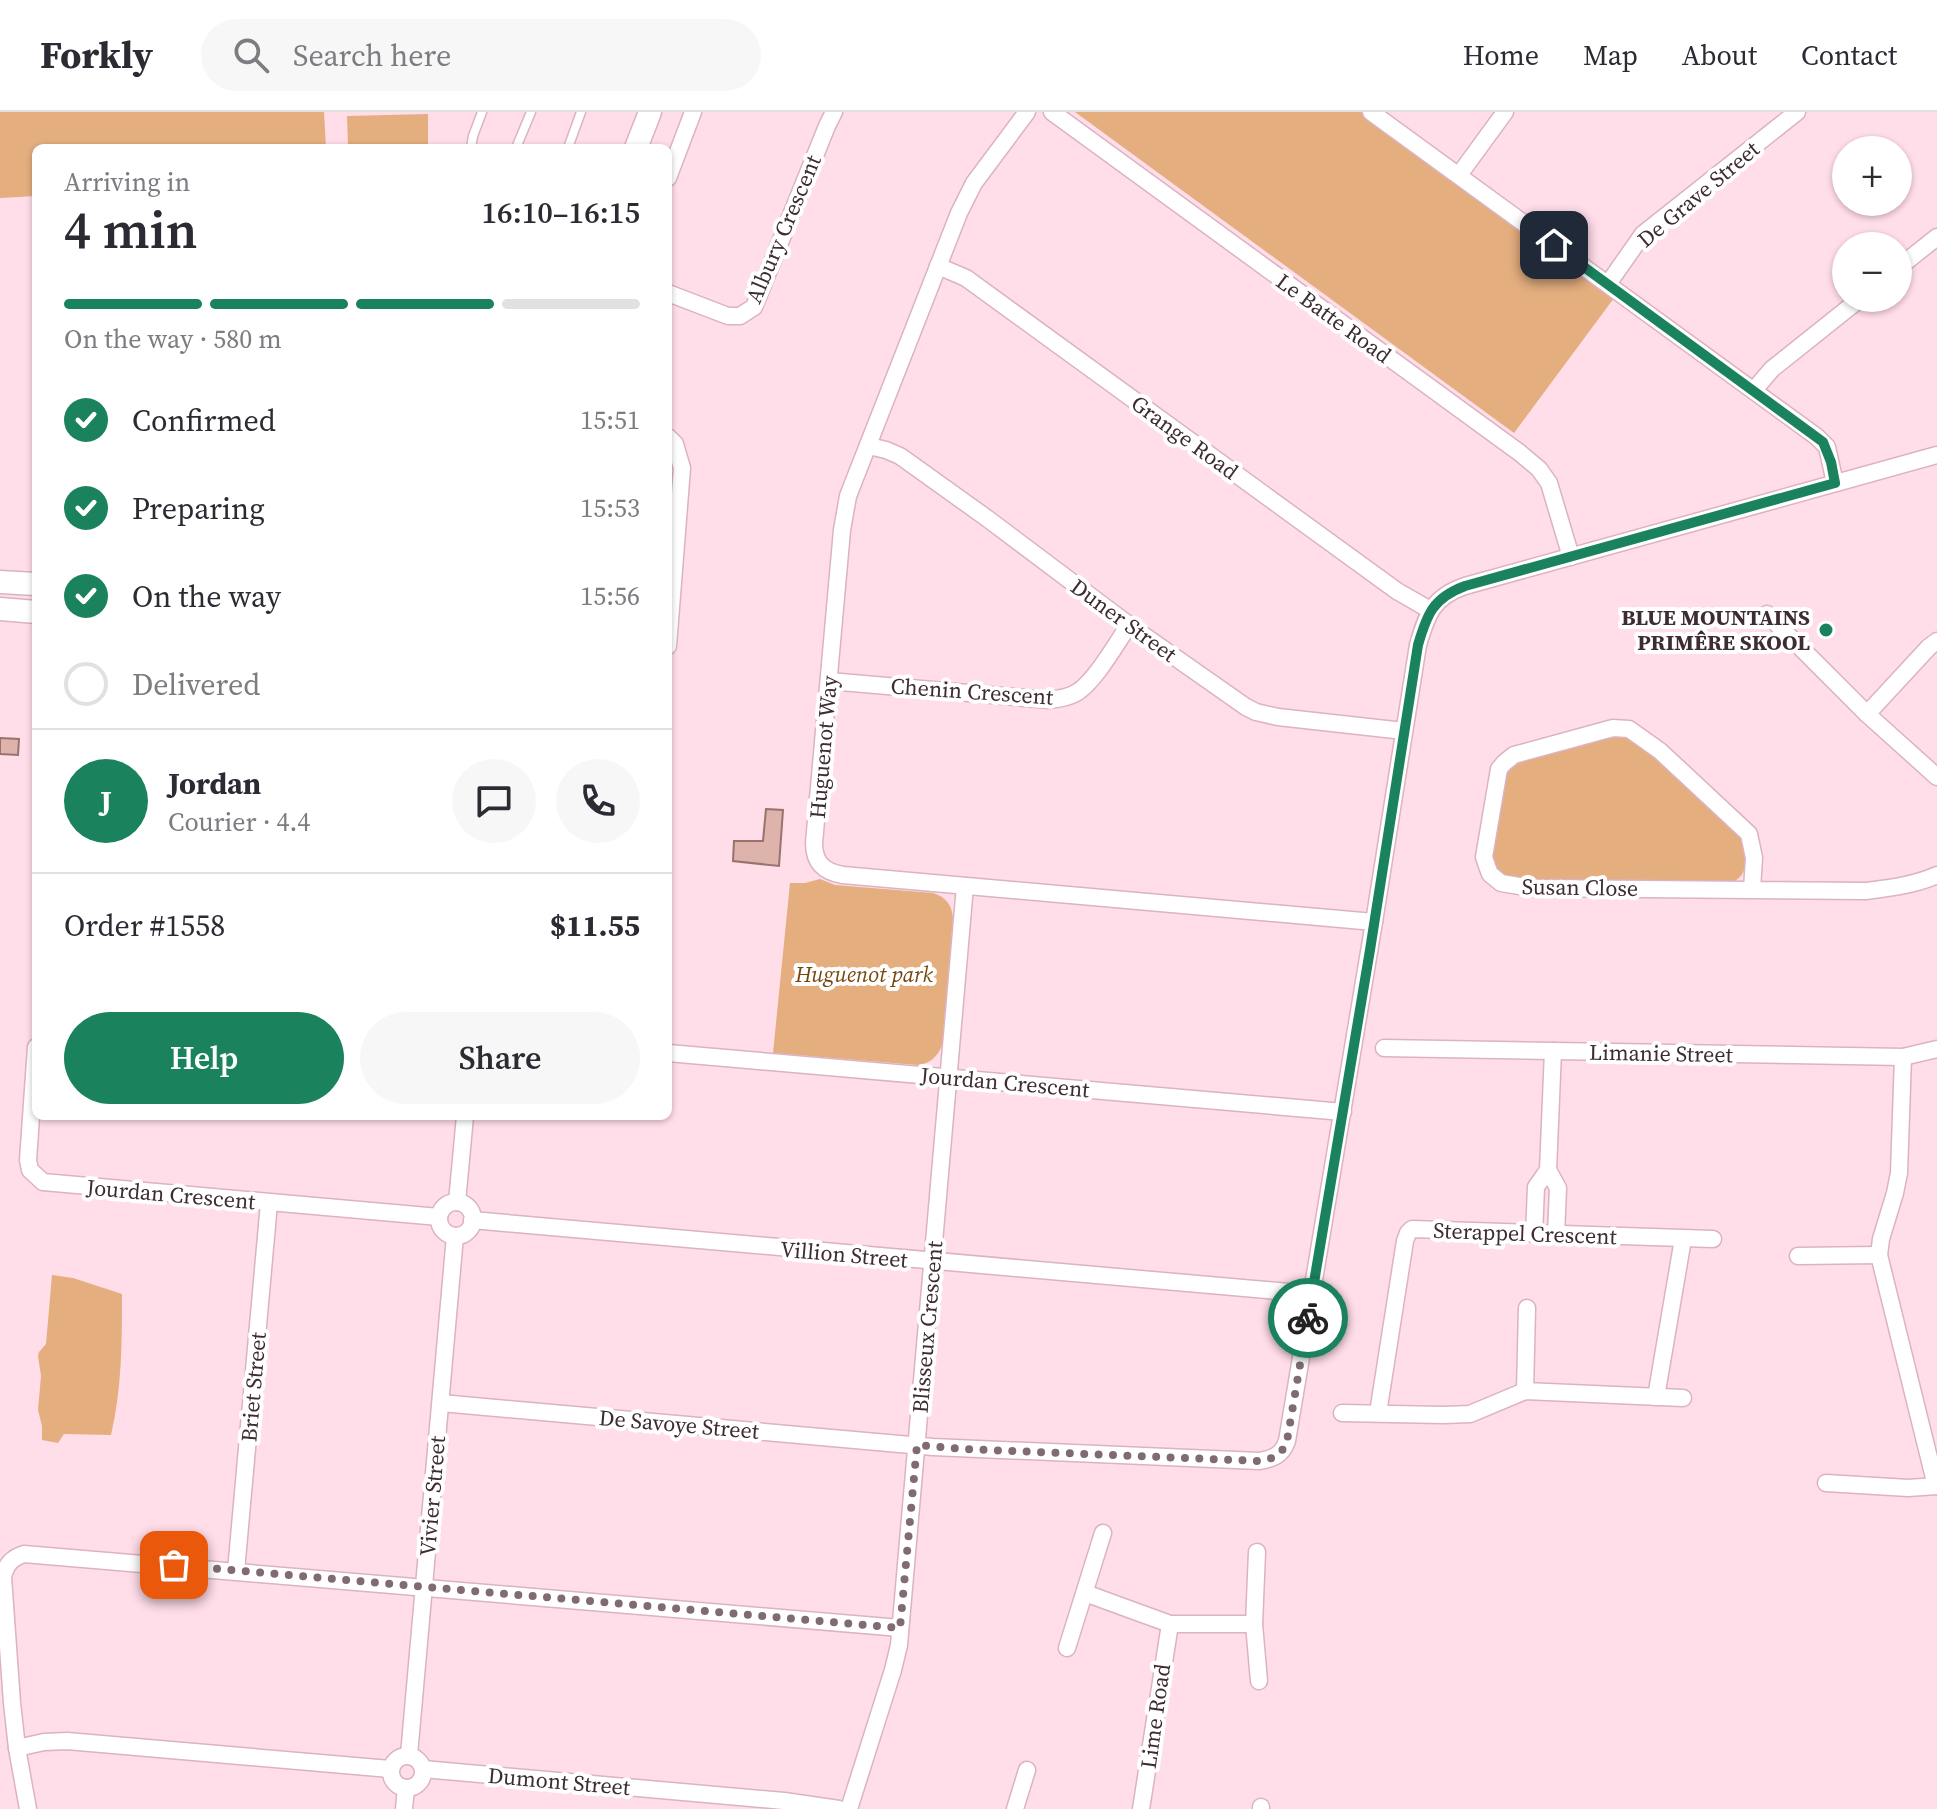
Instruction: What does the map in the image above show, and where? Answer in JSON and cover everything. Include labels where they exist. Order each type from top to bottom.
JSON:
[{"type":"street","points":[[638,144],[650,112]]},
{"type":"street","points":[[672,167],[693,112]]},
{"type":"street","name":"Albury Crescent","points":[[672,295],[728,316],[740,316],[754,307],[834,112]]},
{"type":"street","name":"Huguenot Way","points":[[1027,112],[974,183],[959,213],[848,496],[844,512],[814,843],[816,859],[821,866],[843,875],[1374,922]]},
{"type":"street","name":"Le Batte Road","points":[[1052,112],[1539,469],[1549,483],[1571,557]]},
{"type":"street","points":[[1371,112],[1823,442],[1835,483]]},
{"type":"street","points":[[1459,175],[1505,112]]},
{"type":"street","name":"De Grave Street","points":[[1608,284],[1643,234],[1797,112]]},
{"type":"street","points":[[1912,257],[1937,237]]},
{"type":"street","name":"Grange Road","points":[[938,266],[966,278],[1397,591],[1430,610]]},
{"type":"street","points":[[1754,390],[1772,369],[1843,312]]},
{"type":"street","points":[[672,441],[678,451],[682,476],[672,597]]},
{"type":"street","name":"Duner Street","points":[[869,446],[900,456],[1129,625],[1232,699],[1256,712],[1404,731]]},
{"type":"street","points":[[1311,1294],[1418,645],[1430,610],[1455,589],[1937,455]]},
{"type":"street","points":[[0,582],[32,584]]},
{"type":"street","points":[[0,609],[32,612]]},
{"type":"street","points":[[1767,614],[1867,714],[1937,777]]},
{"type":"street","name":"Chenin Crescent","points":[[829,681],[1049,700],[1062,698],[1073,695],[1088,683],[1129,625]]},
{"type":"street","points":[[1867,714],[1937,641]]},
{"type":"street","name":"Susan Close","points":[[1752,889],[1754,858],[1749,834],[1660,751],[1629,729],[1613,728],[1514,755],[1499,769],[1484,857],[1490,874],[1501,883],[1531,888],[1866,891],[1897,887],[1937,875]]},
{"type":"street","name":"Blisseux Crescent","points":[[849,1809],[899,1645],[965,886]]},
{"type":"street","name":"Limanie Street","points":[[1384,1048],[1903,1057],[1937,1049]]},
{"type":"street","points":[[1553,1051],[1548,1170],[1558,1188],[1556,1235]]},
{"type":"street","name":"Jourdan Crescent","points":[[672,1053],[1343,1112]]},
{"type":"street","points":[[1826,1483],[1908,1488],[1936,1486],[1879,1255],[1899,1173],[1903,1057]]},
{"type":"street","name":"Jourdan Crescent","points":[[32,1104],[28,1160],[30,1170],[47,1183],[439,1217]]},
{"type":"street","points":[[457,1202],[465,1120]]},
{"type":"street","points":[[1534,1234],[1536,1187],[1548,1170]]},
{"type":"street","points":[[457,1202],[466,1205],[472,1220],[467,1232],[455,1236],[446,1233],[440,1226],[439,1217],[448,1203],[457,1202]]},
{"type":"street","name":"Briet Street","points":[[236,1571],[269,1203]]},
{"type":"street","name":"Villion Street","points":[[472,1220],[1311,1294]]},
{"type":"street","name":"Sterappel Crescent","points":[[1378,1413],[1405,1241],[1408,1233],[1415,1228],[1713,1239]]},
{"type":"street","name":"Vivier Street","points":[[409,1755],[455,1236]]},
{"type":"street","points":[[1656,1397],[1683,1239]]},
{"type":"street","points":[[1798,1256],[1879,1255]]},
{"type":"street","name":"De Savoye Street","points":[[441,1403],[964,1449],[1259,1461],[1271,1459],[1282,1452],[1287,1441],[1311,1294]]},
{"type":"street","points":[[1525,1391],[1527,1308]]},
{"type":"street","points":[[1342,1413],[1470,1414],[1525,1391],[1683,1398]]},
{"type":"street","points":[[1067,1648],[1103,1533]]},
{"type":"street","points":[[1257,1552],[1254,1624],[1259,1681]]},
{"type":"street","points":[[28,1809],[12,1703],[4,1592],[5,1571],[11,1561],[24,1554],[900,1628]]},
{"type":"street","points":[[1085,1593],[1170,1624],[1254,1624]]},
{"type":"street","name":"Lime Road","points":[[1141,1809],[1170,1624]]},
{"type":"street","points":[[17,1748],[67,1741],[390,1769]]},
{"type":"street","points":[[409,1755],[420,1762],[423,1769],[419,1782],[406,1788],[397,1785],[390,1769],[400,1757],[409,1755]]},
{"type":"street","name":"Dumont Street","points":[[423,1769],[784,1801],[839,1809]]},
{"type":"street","points":[[1015,1809],[1027,1770]]},
{"type":"street","points":[[404,1809],[406,1788]]},
{"type":"lane","points":[[472,144],[482,112]]},
{"type":"lane","points":[[518,144],[531,112]]},
{"type":"lane","points":[[569,144],[581,112]]},
{"type":"green space","points":[[0,112],[324,112],[326,144],[32,144],[32,196],[0,198]]},
{"type":"green space","points":[[1075,112],[1361,112],[1614,298],[1514,433]]},
{"type":"green space","points":[[428,114],[428,144],[348,144],[347,116]]},
{"type":"green space","points":[[1618,735],[1637,742],[1738,831],[1746,862],[1736,880],[1727,884],[1514,880],[1497,870],[1492,857],[1494,835],[1505,776],[1514,765]]},
{"type":"green space","name":"Huguenot park","points":[[820,879],[835,885],[933,893],[950,905],[953,918],[942,1045],[929,1061],[917,1065],[773,1053],[790,883]]},
{"type":"green space","points":[[52,1275],[73,1278],[122,1294],[119,1382],[111,1435],[64,1434],[58,1443],[42,1440],[38,1410],[41,1376],[38,1356],[46,1344]]},
{"type":"building","points":[[0,738],[19,739],[18,755],[0,754]]},
{"type":"building","points":[[766,809],[783,810],[779,866],[733,861],[734,841],[763,841]]},
{"type":"way so far","points":[[174,1565],[900,1628],[917,1445],[994,1451],[1271,1459],[1282,1452],[1287,1441],[1308,1318]]},
{"type":"place","name":"BLUE MOUNTAINS PRIMÊRE SKOOL","points":[[1826,630]]},
{"type":"route","points":[[1308,1318],[1418,645],[1430,610],[1455,589],[1835,483],[1827,447],[1823,442],[1554,245]]}]
